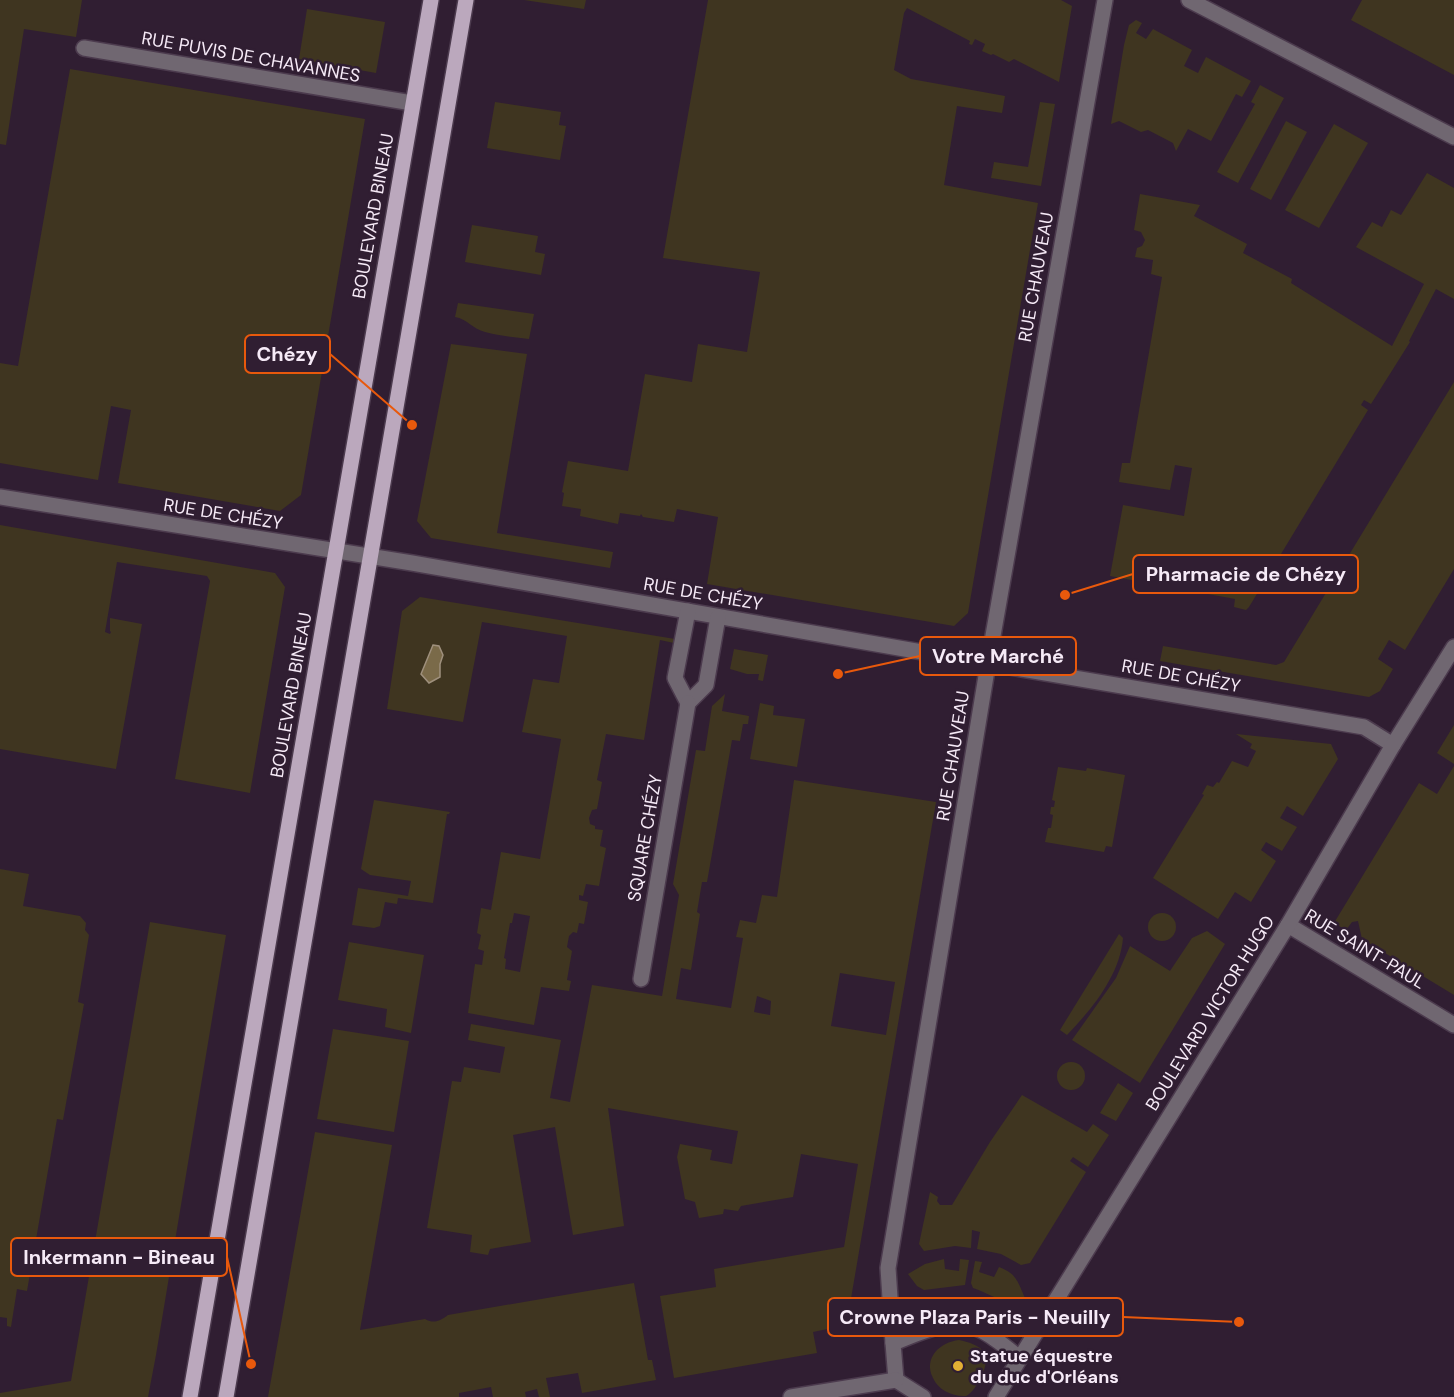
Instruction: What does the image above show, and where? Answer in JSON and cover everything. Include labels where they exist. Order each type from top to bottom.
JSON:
[{"type":"main road","name":"BOULEVARD BINEAU","points":[[190,1397],[431,0]]},
{"type":"main road","points":[[226,1397],[466,0]]},
{"type":"street","name":"RUE CHAUVEAU","points":[[896,1380],[888,1268],[988,664],[1105,0]]},
{"type":"street","points":[[1189,0],[1454,137]]},
{"type":"street","name":"RUE PUVIS DE CHAVANNES","points":[[84,48],[412,103]]},
{"type":"street","name":"RUE DE CHÉZY","points":[[0,497],[372,556],[1364,727],[1393,746]]},
{"type":"street","points":[[688,611],[675,678],[687,703],[706,685],[718,617]]},
{"type":"street","name":"BOULEVARD VICTOR HUGO","points":[[998,1396],[1288,925],[1454,647]]},
{"type":"street","name":"SQUARE CHÉZY","points":[[641,979],[687,703]]},
{"type":"street","name":"RUE SAINT-PAUL","points":[[1288,925],[1454,1025]]},
{"type":"street","points":[[893,1343],[957,1323],[978,1329],[1020,1358]]},
{"type":"street","points":[[791,1397],[896,1380],[923,1397]]},
{"type":"shaded area","points":[[0,0],[82,0],[76,37],[24,29],[6,145],[0,144]]},
{"type":"shaded area","points":[[524,0],[586,0],[584,9]]},
{"type":"shaded area","points":[[708,0],[1061,0],[1072,6],[1059,82],[1014,59],[1009,62],[982,51],[985,44],[975,39],[972,45],[969,44],[970,41],[907,8],[904,13],[894,70],[911,79],[1005,96],[1002,113],[957,106],[944,185],[1038,203],[968,613],[954,626],[707,584],[718,517],[677,509],[674,522],[643,517],[641,514],[640,516],[620,513],[618,524],[580,516],[581,509],[562,506],[564,493],[562,492],[568,461],[628,471],[645,374],[692,382],[698,344],[747,352],[760,272],[663,258]]},
{"type":"shaded area","points":[[1362,0],[1454,0],[1454,75],[1351,20]]},
{"type":"shaded area","points":[[307,9],[385,22],[376,73],[299,59]]},
{"type":"shaded area","points":[[1136,20],[1142,23],[1136,33],[1146,39],[1153,29],[1192,50],[1184,66],[1198,73],[1206,57],[1251,81],[1242,97],[1236,94],[1211,141],[1188,129],[1176,151],[1173,143],[1148,130],[1141,132],[1119,121],[1111,124],[1124,45],[1129,25]]},
{"type":"shaded area","points":[[70,69],[365,119],[301,495],[280,511],[118,483],[131,410],[111,406],[98,480],[0,463],[0,363],[18,366]]},
{"type":"shaded area","points":[[1260,85],[1284,98],[1238,183],[1217,172],[1255,104],[1251,102]]},
{"type":"shaded area","points":[[495,102],[561,112],[559,125],[566,126],[560,160],[487,148]]},
{"type":"shaded area","points":[[1040,102],[1055,104],[1041,186],[991,178],[994,162],[1028,167]]},
{"type":"shaded area","points":[[1286,121],[1307,132],[1271,200],[1250,189]]},
{"type":"shaded area","points":[[1334,124],[1368,143],[1319,228],[1285,210]]},
{"type":"shaded area","points":[[1427,173],[1454,188],[1454,299],[1436,289],[1410,342],[1371,404],[1364,400],[1361,405],[1368,410],[1249,607],[1246,610],[1234,607],[1235,599],[1110,576],[1123,505],[1184,516],[1192,468],[1175,465],[1170,490],[1119,482],[1122,463],[1130,463],[1162,277],[1151,274],[1153,260],[1135,257],[1137,248],[1142,246],[1145,240],[1141,232],[1134,230],[1140,194],[1200,205],[1194,216],[1247,244],[1243,253],[1292,279],[1291,283],[1392,346],[1424,284],[1356,247],[1372,222],[1382,227],[1391,210],[1401,215]]},
{"type":"shaded area","points":[[472,225],[538,236],[535,252],[545,254],[541,275],[465,262]]},
{"type":"shaded area","points":[[458,303],[534,314],[529,339],[477,329],[455,317]]},
{"type":"shaded area","points":[[451,344],[527,354],[497,533],[613,552],[610,568],[431,538],[417,521]]},
{"type":"shaded area","points":[[1454,382],[1454,569],[1405,650],[1389,640],[1378,659],[1393,669],[1380,691],[1369,697],[1160,661],[1163,646],[1276,665],[1284,662]]},
{"type":"shaded area","points":[[0,525],[275,573],[285,587],[250,793],[175,779],[210,581],[207,576],[117,562],[105,632],[110,634],[111,632],[110,618],[142,624],[116,769],[0,749]]},
{"type":"shaded area","points":[[420,597],[675,639],[674,643],[660,640],[644,740],[606,734],[597,780],[602,782],[597,809],[592,810],[589,818],[590,824],[595,826],[595,829],[603,830],[600,846],[606,848],[599,886],[586,884],[583,896],[579,895],[579,900],[588,902],[584,924],[579,923],[577,933],[573,932],[569,936],[567,947],[572,951],[567,980],[571,981],[569,991],[541,987],[534,1025],[468,1013],[475,964],[482,965],[484,951],[478,949],[481,935],[477,933],[481,908],[491,910],[501,852],[540,859],[561,739],[522,732],[533,679],[559,683],[567,636],[482,622],[463,722],[387,709],[402,611]],"holes":[[[514,913],[530,916],[520,972],[505,969],[506,959],[504,958]]]},
{"type":"shaded area","points":[[433,645],[439,646],[443,655],[440,677],[429,683],[421,674]]},
{"type":"shaded area","points":[[734,649],[768,655],[763,681],[758,680],[759,674],[747,674],[730,669]]},
{"type":"shaded area","points":[[725,694],[722,711],[749,716],[748,724],[743,724],[740,741],[732,740],[707,882],[702,882],[697,912],[700,914],[691,970],[681,968],[676,999],[731,1008],[743,938],[736,937],[740,920],[756,923],[762,895],[777,897],[794,780],[936,802],[848,1316],[837,1327],[813,1332],[817,1353],[674,1378],[660,1296],[716,1287],[714,1269],[844,1247],[858,1164],[801,1154],[793,1197],[741,1206],[738,1211],[724,1209],[723,1214],[699,1218],[695,1202],[685,1199],[677,1157],[680,1144],[712,1150],[710,1160],[732,1164],[738,1131],[608,1108],[624,1226],[573,1235],[555,1127],[513,1135],[531,1242],[490,1249],[488,1255],[470,1252],[472,1235],[427,1228],[452,1081],[461,1082],[464,1067],[500,1073],[505,1047],[468,1040],[471,1024],[561,1040],[550,1098],[570,1102],[592,985],[662,996],[679,895],[673,884],[696,750],[705,751],[712,706]],"holes":[[[840,973],[895,982],[886,1035],[831,1026]],[[757,996],[771,1001],[770,1015],[754,1012]]]},
{"type":"shaded area","points":[[760,703],[774,706],[773,715],[805,719],[797,767],[750,759]]},
{"type":"shaded area","points":[[1454,725],[1454,764],[1437,753]]},
{"type":"shaded area","points":[[1236,734],[1331,744],[1338,759],[1303,816],[1287,806],[1280,818],[1297,827],[1282,851],[1266,842],[1261,850],[1276,861],[1251,902],[1235,892],[1218,919],[1153,878],[1204,795],[1202,794],[1207,785],[1213,787],[1217,782],[1219,783],[1232,761],[1248,767],[1256,751],[1250,748],[1252,744]]},
{"type":"shaded area","points":[[1454,766],[1454,995],[1362,939],[1358,921],[1352,922],[1346,930],[1334,923],[1419,783],[1437,794]]},
{"type":"shaded area","points":[[1058,767],[1086,771],[1087,768],[1125,775],[1112,847],[1106,846],[1104,852],[1045,842],[1048,828],[1051,828],[1053,815],[1050,814],[1051,807],[1054,807],[1055,801],[1052,800]]},
{"type":"shaded area","points":[[374,800],[450,812],[447,814],[433,903],[398,898],[397,904],[385,902],[380,926],[374,928],[352,925],[358,888],[408,896],[411,881],[370,875],[361,869]]},
{"type":"shaded area","points":[[0,869],[29,874],[23,906],[80,916],[86,923],[85,930],[89,935],[78,1002],[84,1004],[63,1120],[57,1119],[27,1291],[17,1289],[11,1327],[7,1326],[7,1318],[0,1317]]},
{"type":"shaded area","points":[[1162,913],[1172,917],[1176,927],[1172,937],[1162,941],[1152,937],[1148,927],[1152,917]]},
{"type":"shaded area","points":[[150,922],[226,935],[148,1397],[0,1397],[0,1393],[71,1381]]},
{"type":"shaded area","points":[[1207,931],[1225,944],[1140,1083],[1072,1040],[1116,978],[1130,946],[1170,971],[1192,938]]},
{"type":"shaded area","points":[[1119,934],[1123,938],[1121,952],[1111,978],[1095,1003],[1067,1035],[1060,1030]]},
{"type":"shaded area","points":[[349,942],[424,955],[411,1033],[385,1027],[387,1009],[338,1000]]},
{"type":"shaded area","points":[[333,1029],[409,1041],[394,1132],[317,1119]]},
{"type":"shaded area","points":[[1071,1062],[1081,1066],[1085,1076],[1081,1086],[1071,1090],[1061,1086],[1057,1076],[1061,1066]]},
{"type":"shaded area","points":[[1118,1083],[1133,1093],[1116,1121],[1100,1113]]},
{"type":"shaded area","points":[[1022,1095],[1087,1132],[1093,1124],[1109,1135],[1088,1167],[1073,1157],[1070,1161],[1086,1172],[1030,1263],[1021,1265],[1001,1254],[977,1249],[980,1232],[972,1230],[971,1248],[955,1246],[924,1251],[919,1244],[930,1192],[938,1197],[937,1201],[940,1205],[952,1205]]},
{"type":"shaded area","points":[[315,1132],[392,1145],[360,1330],[425,1319],[437,1321],[448,1315],[634,1283],[648,1360],[652,1360],[656,1380],[582,1393],[578,1373],[546,1378],[550,1397],[539,1397],[537,1389],[525,1392],[526,1397],[493,1397],[491,1387],[459,1393],[459,1397],[268,1397]]},
{"type":"shaded area","points":[[944,1259],[945,1269],[959,1271],[960,1259],[969,1260],[965,1285],[924,1290],[917,1286],[908,1274],[925,1264]]},
{"type":"shaded area","points":[[975,1261],[982,1262],[979,1272],[994,1277],[999,1267],[1010,1272],[1025,1298],[1005,1301],[973,1288],[971,1283]]},
{"type":"shaded area","points":[[959,1340],[979,1347],[986,1356],[982,1376],[974,1389],[966,1396],[951,1394],[942,1389],[935,1382],[930,1371],[935,1352],[952,1341]]},
{"type":"place","name":"Chézy","points":[[412,425]]},
{"type":"place","name":"Pharmacie de Chézy","points":[[1065,595]]},
{"type":"place","name":"Votre Marché","points":[[838,674]]},
{"type":"place","name":"Crowne Plaza Paris - Neuilly","points":[[1239,1322]]},
{"type":"place","name":"Inkermann - Bineau","points":[[251,1364]]},
{"type":"place","name":"Statue équestre du duc d'Orléans","points":[[958,1366]]}]
